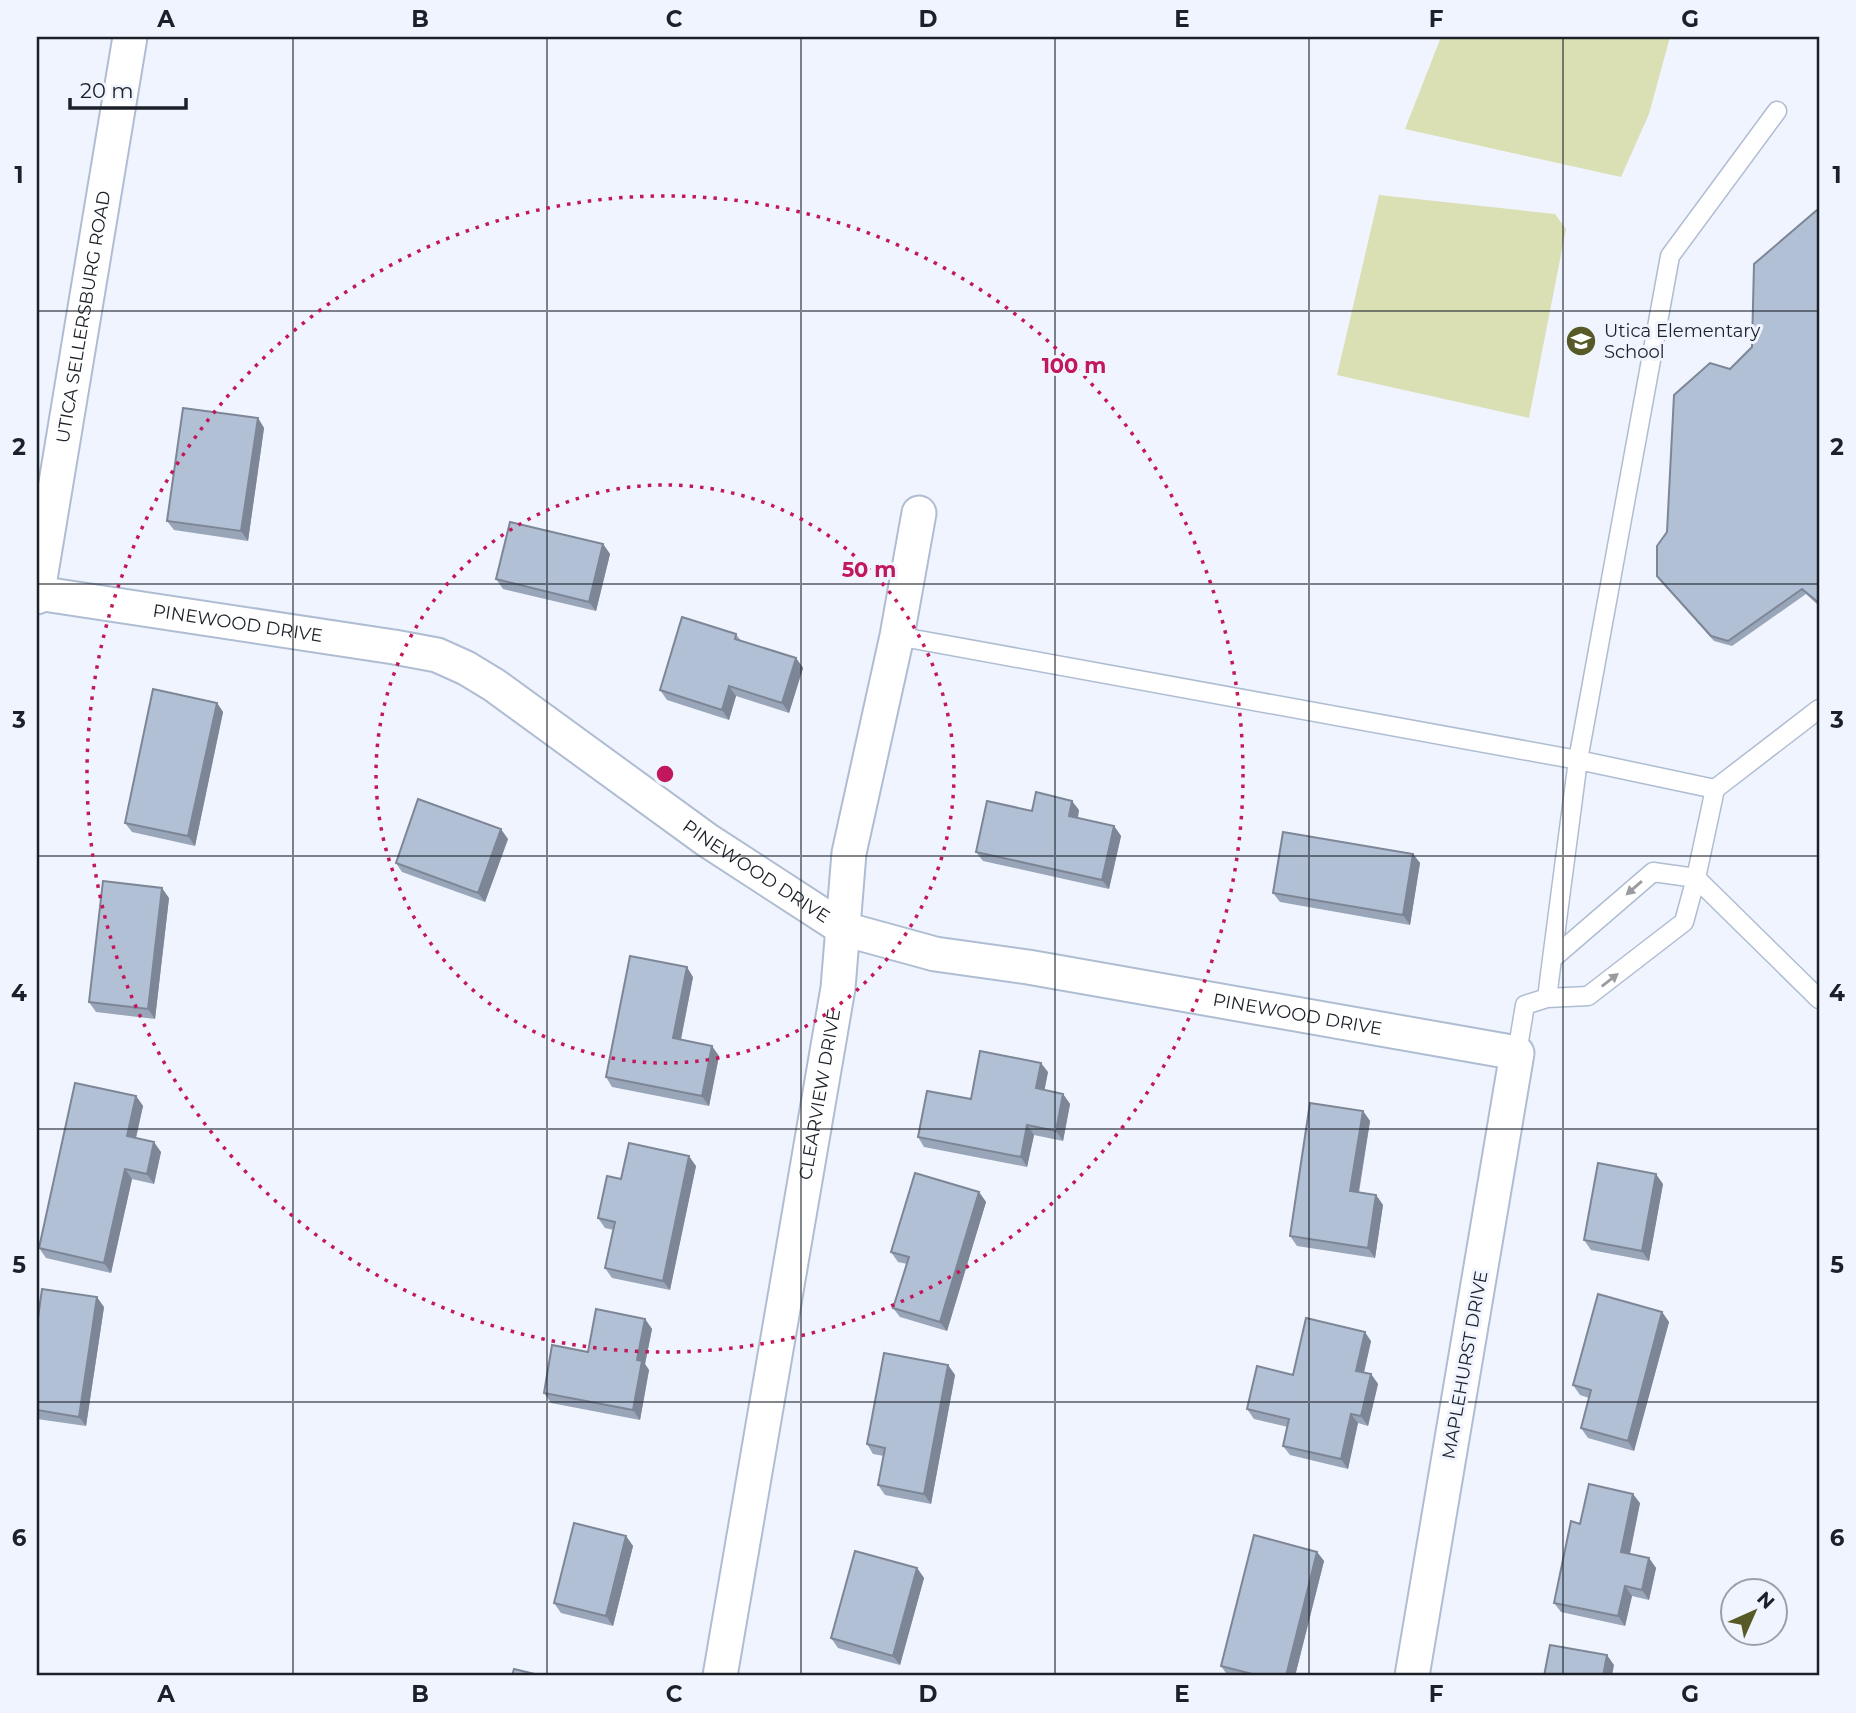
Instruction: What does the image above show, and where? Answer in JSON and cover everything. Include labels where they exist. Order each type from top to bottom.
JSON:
[{"type":"street","name":"UTICA SELLERSBURG ROAD","points":[[37,595],[130,37]]},
{"type":"street","name":"CLEARVIEW DRIVE","points":[[720,1676],[836,1002],[849,853],[897,636],[919,513]]},
{"type":"street","name":"PINEWOOD DRIVE","points":[[37,595],[394,647],[437,656],[466,668],[494,685],[707,840],[844,929],[935,954],[1028,967],[1517,1053]]},
{"type":"street","name":"MAPLEHURST DRIVE","points":[[1412,1676],[1517,1053]]},
{"type":"lane","points":[[1547,998],[1578,760],[1670,256],[1777,111]]},
{"type":"lane","points":[[897,636],[1578,760],[1715,789]]},
{"type":"lane","points":[[1517,1053],[1525,1005],[1547,998],[1588,996],[1684,922],[1715,789],[1819,709]]},
{"type":"lane","points":[[1552,959],[1653,872],[1696,878],[1819,999]]},
{"type":"green space","points":[[1441,37],[1670,37],[1649,114],[1621,177],[1405,129]]},
{"type":"green space","points":[[1379,195],[1555,214],[1566,229],[1529,418],[1337,375]]},
{"type":"building","name":"Utica Elementary School","points":[[1817,210],[1819,603],[1802,589],[1728,641],[1711,636],[1657,576],[1657,546],[1667,532],[1674,395],[1710,363],[1730,369],[1752,347],[1754,264]]},
{"type":"building","points":[[183,408],[258,418],[241,531],[167,521]]},
{"type":"building","points":[[510,522],[603,544],[589,602],[496,579]]},
{"type":"building","points":[[682,617],[736,634],[735,639],[796,658],[782,703],[729,686],[722,710],[660,690]]},
{"type":"building","points":[[153,689],[217,703],[188,836],[125,823]]},
{"type":"building","points":[[1036,792],[1072,801],[1069,816],[1114,826],[1102,880],[976,852],[987,801],[1032,811]]},
{"type":"building","points":[[418,799],[501,829],[478,893],[396,863]]},
{"type":"building","points":[[1283,832],[1413,854],[1403,915],[1273,893]]},
{"type":"building","points":[[103,881],[162,888],[148,1009],[89,1002]]},
{"type":"building","points":[[630,956],[687,967],[673,1038],[712,1046],[702,1096],[606,1077]]},
{"type":"building","points":[[980,1051],[1041,1063],[1036,1088],[1063,1094],[1056,1131],[1027,1125],[1021,1157],[918,1137],[927,1091],[971,1099]]},
{"type":"building","points":[[75,1083],[136,1096],[127,1136],[154,1142],[147,1174],[125,1169],[104,1263],[39,1248]]},
{"type":"building","points":[[1310,1103],[1363,1111],[1350,1191],[1376,1195],[1368,1248],[1290,1236]]},
{"type":"building","points":[[629,1143],[689,1156],[663,1281],[605,1268],[615,1222],[598,1218],[607,1176],[621,1179]]},
{"type":"building","points":[[1598,1163],[1656,1174],[1642,1251],[1584,1240]]},
{"type":"building","points":[[915,1173],[979,1192],[940,1322],[893,1308],[909,1257],[891,1252]]},
{"type":"building","points":[[42,1289],[97,1297],[79,1417],[37,1410],[37,1325]]},
{"type":"building","points":[[1598,1294],[1662,1312],[1628,1441],[1581,1428],[1591,1390],[1573,1385]]},
{"type":"building","points":[[596,1309],[645,1319],[637,1360],[642,1361],[633,1410],[544,1393],[552,1345],[588,1352]]},
{"type":"building","points":[[1306,1318],[1365,1332],[1356,1371],[1371,1374],[1361,1416],[1351,1414],[1341,1459],[1283,1446],[1289,1419],[1247,1409],[1257,1366],[1293,1375]]},
{"type":"building","points":[[884,1353],[948,1365],[924,1494],[878,1485],[885,1448],[867,1444]]},
{"type":"building","points":[[1589,1484],[1633,1494],[1621,1552],[1649,1558],[1642,1590],[1625,1586],[1618,1616],[1554,1603],[1571,1521],[1580,1524]]},
{"type":"building","points":[[574,1523],[626,1536],[606,1616],[554,1603]]},
{"type":"building","points":[[1254,1535],[1317,1552],[1286,1676],[1260,1676],[1221,1666]]},
{"type":"building","points":[[855,1551],[917,1568],[893,1656],[831,1638]]},
{"type":"building","points":[[1550,1645],[1607,1655],[1603,1676],[1544,1676]]},
{"type":"building","points":[[514,1669],[543,1676],[512,1676]]},
{"type":"place","name":"Utica Elementary School","points":[[1581,341]]}]
